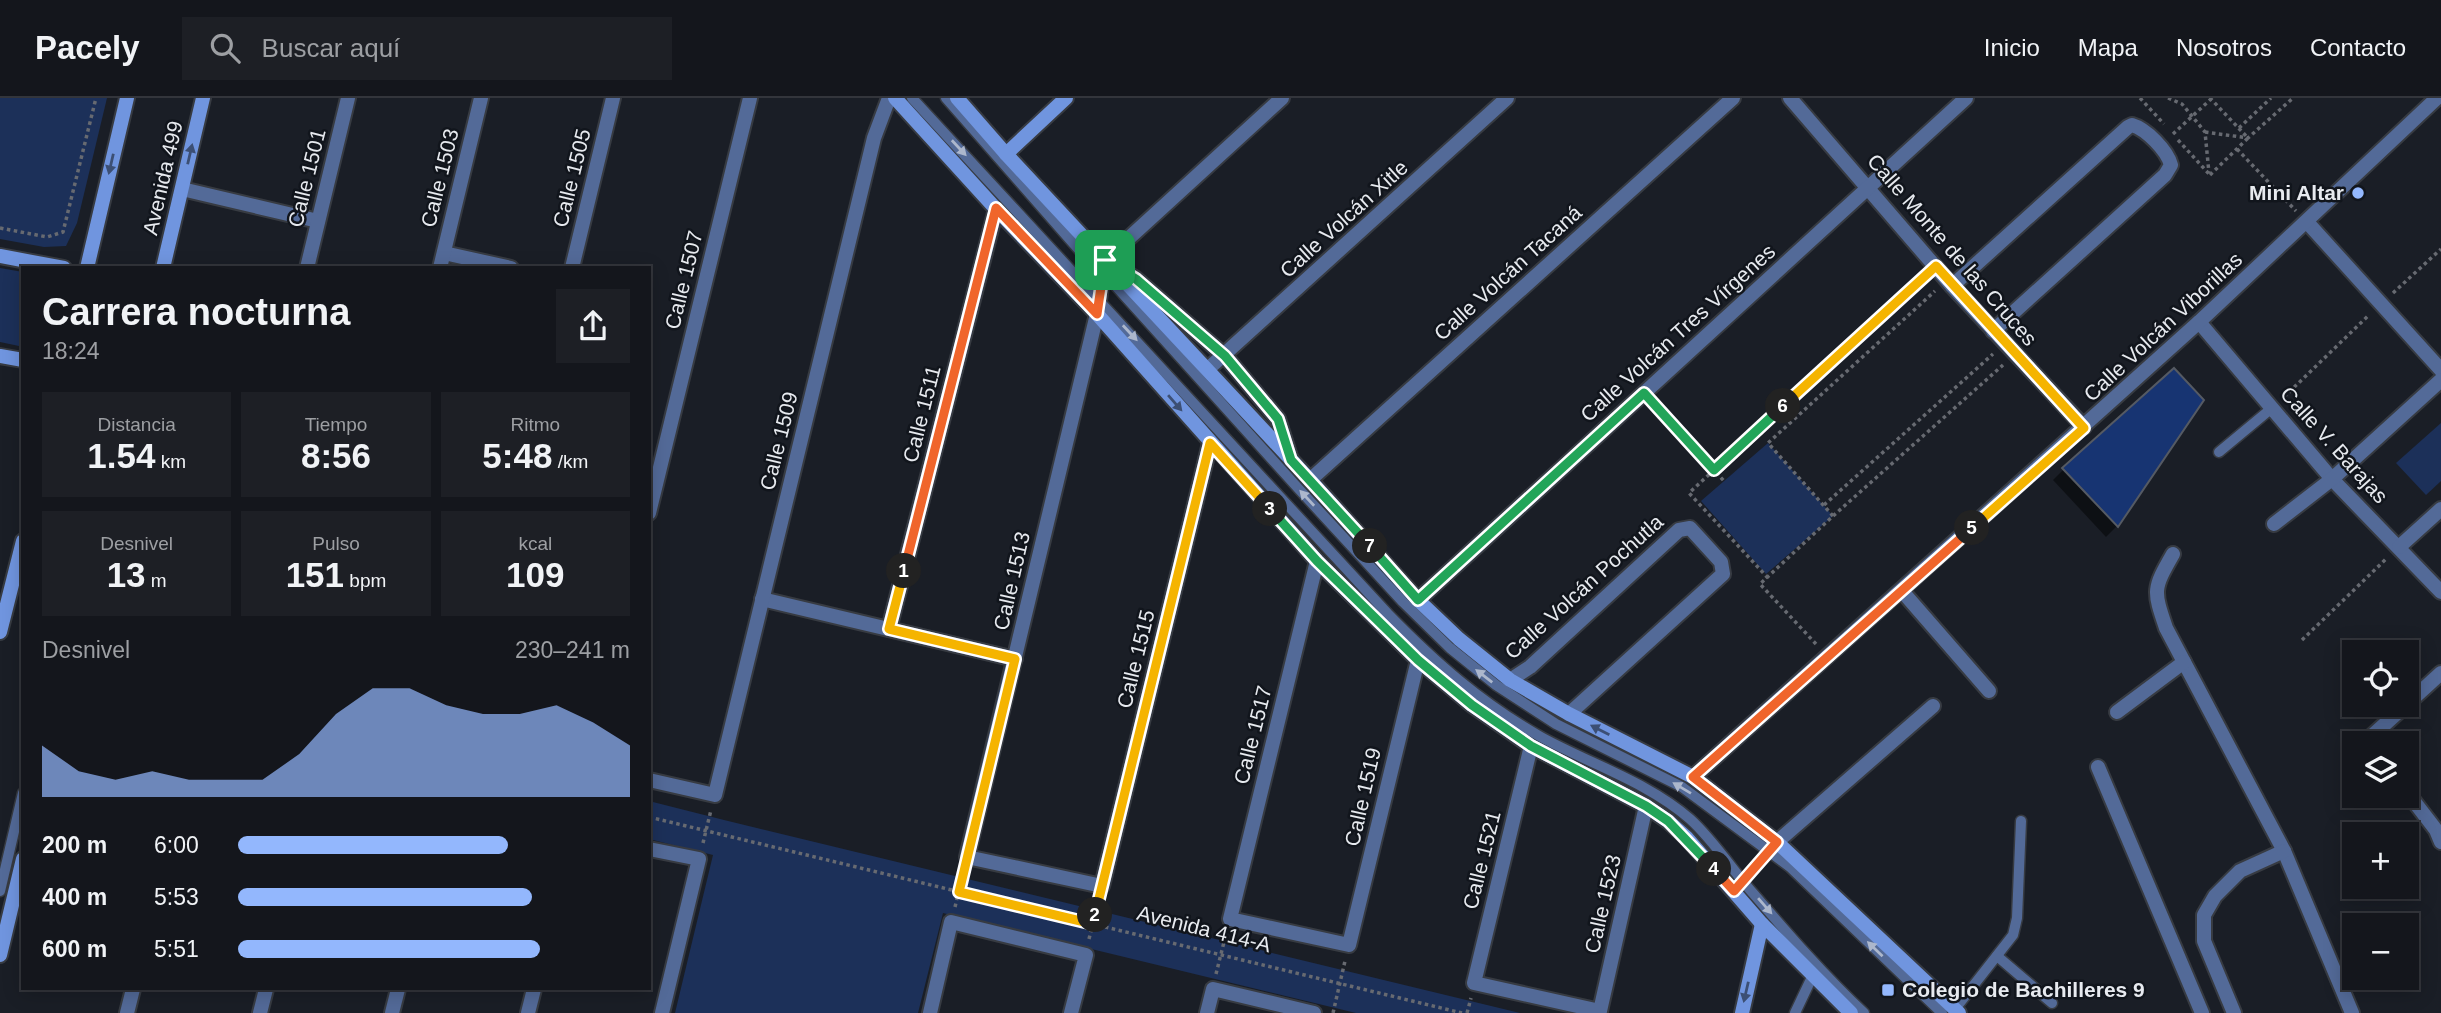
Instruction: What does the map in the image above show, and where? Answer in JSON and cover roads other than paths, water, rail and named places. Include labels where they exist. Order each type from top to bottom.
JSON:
[{"type":"street","points":[[87,266],[127,98]]},
{"type":"street","name":"Avenida 499","points":[[163,266],[203,98]]},
{"type":"street","name":"Calle 1501","points":[[307,266],[348,98]]},
{"type":"street","name":"Calle 1503","points":[[442,261],[481,98]]},
{"type":"street","name":"Calle 1505","points":[[572,266],[613,98]]},
{"type":"street","name":"Calle 1507","points":[[651,505],[750,98]]},
{"type":"street","name":"Calle 1509","points":[[651,780],[715,795],[874,138],[889,98]]},
{"type":"street","points":[[895,98],[1097,314],[1317,561],[1418,660],[1472,705],[1531,746],[1646,806],[1668,821],[1687,838],[1762,924],[1845,1010]]},
{"type":"street","points":[[957,98],[1104,266],[1208,369],[1418,600],[1459,639],[1510,680],[1569,714],[1693,777],[1777,842],[1952,1012]]},
{"type":"street","points":[[1006,154],[1066,98]]},
{"type":"street","points":[[1104,266],[1282,98]]},
{"type":"street","name":"Calle Volcán Xitle","points":[[1208,369],[1507,98]]},
{"type":"street","name":"Calle Volcán Tacaná","points":[[1310,480],[1733,98]]},
{"type":"street","name":"Calle Monte de las Cruces","points":[[1790,98],[1950,283],[2084,428]]},
{"type":"street","name":"Calle Volcán Tres Vírgenes","points":[[1418,600],[1966,98]]},
{"type":"street","name":"Calle Volcán Viborillas","points":[[1693,777],[2084,428],[2437,98]]},
{"type":"street","points":[[1950,283],[2132,125],[2137,126],[2169,159],[2171,164],[2165,175],[1993,331]]},
{"type":"street","points":[[182,189],[318,221]]},
{"type":"street","name":"Calle 1511","points":[[889,629],[996,208]]},
{"type":"street","points":[[2307,222],[2441,370]]},
{"type":"street","points":[[0,256],[53,266]]},
{"type":"street","points":[[442,261],[491,266]]},
{"type":"street","points":[[1104,266],[1136,279],[1225,356],[1278,419],[1291,460]]},
{"type":"street","name":"Calle 1513","points":[[967,857],[1097,314],[1104,266]]},
{"type":"street","name":"Calle V. Barajas","points":[[2199,322],[2332,480],[2441,592]]},
{"type":"street","points":[[0,356],[21,360]]},
{"type":"street","points":[[2274,524],[2332,480],[2441,380]]},
{"type":"street","name":"Calle 1515","points":[[967,857],[1102,886],[1210,443]]},
{"type":"street","points":[[2399,547],[2441,509]]},
{"type":"street","name":"Calle Volcán Pochutla","points":[[1510,680],[1530,667],[1679,530],[1686,527],[1693,530],[1721,562],[1724,570],[1720,578],[1569,714]]},
{"type":"street","points":[[0,632],[21,549]]},
{"type":"street","points":[[2173,554],[2158,580],[2155,597],[2166,628],[2284,852],[2352,1013]]},
{"type":"street","name":"Calle 1517","points":[[1230,919],[1317,561]]},
{"type":"street","points":[[1902,591],[1989,691]]},
{"type":"street","points":[[762,599],[1015,659]]},
{"type":"street","name":"Calle 1519","points":[[1349,945],[1418,660]]},
{"type":"street","points":[[2118,712],[2184,662]]},
{"type":"street","points":[[2419,693],[2441,673]]},
{"type":"street","points":[[1777,842],[1933,706]]},
{"type":"street","points":[[2377,731],[2393,717]]},
{"type":"street","name":"Calle 1521","points":[[1531,746],[1474,984],[1600,1011]]},
{"type":"street","points":[[2098,767],[2202,1013]]},
{"type":"street","name":"Calle 1523","points":[[1600,1011],[1646,806]]},
{"type":"street","points":[[2419,807],[2436,830],[2441,842]]},
{"type":"street","points":[[651,849],[699,859],[662,1013]]},
{"type":"street","points":[[2234,1013],[2204,941],[2204,915],[2215,896],[2240,871],[2284,852]]},
{"type":"street","points":[[0,955],[21,867]]},
{"type":"street","name":"Avenida 414-A","points":[[1230,919],[1349,945]]},
{"type":"street","points":[[930,1013],[951,922],[1086,955],[1072,1013]]},
{"type":"street","points":[[1742,1013],[1762,924]]},
{"type":"street","points":[[1207,1013],[1213,989],[1314,1013]]},
{"type":"street","points":[[127,1013],[133,990]]},
{"type":"street","points":[[260,1013],[266,990]]},
{"type":"street","points":[[392,1013],[398,990]]},
{"type":"street","points":[[528,1013],[534,990]]},
{"type":"lane","points":[[912,98],[1435,662],[1481,700],[1541,736],[1664,799],[1691,820],[1768,910],[1864,1013]]},
{"type":"lane","points":[[946,98],[1080,251],[1104,266],[1306,497],[1403,602],[1450,648],[1496,685],[1556,724],[1682,787],[1769,850],[1952,1012],[2013,935],[2017,918],[2021,821]]},
{"type":"lane","points":[[2219,452],[2272,408]]},
{"type":"lane","points":[[0,891],[21,802]]},
{"type":"lane","points":[[1997,956],[2052,1003]]},
{"type":"lane","points":[[1795,1013],[1813,975]]},
{"type":"place","name":"Mini Altar","points":[[2358,193]]},
{"type":"place","name":"Colegio de Bachilleres 9","points":[[1888,990]]}]
